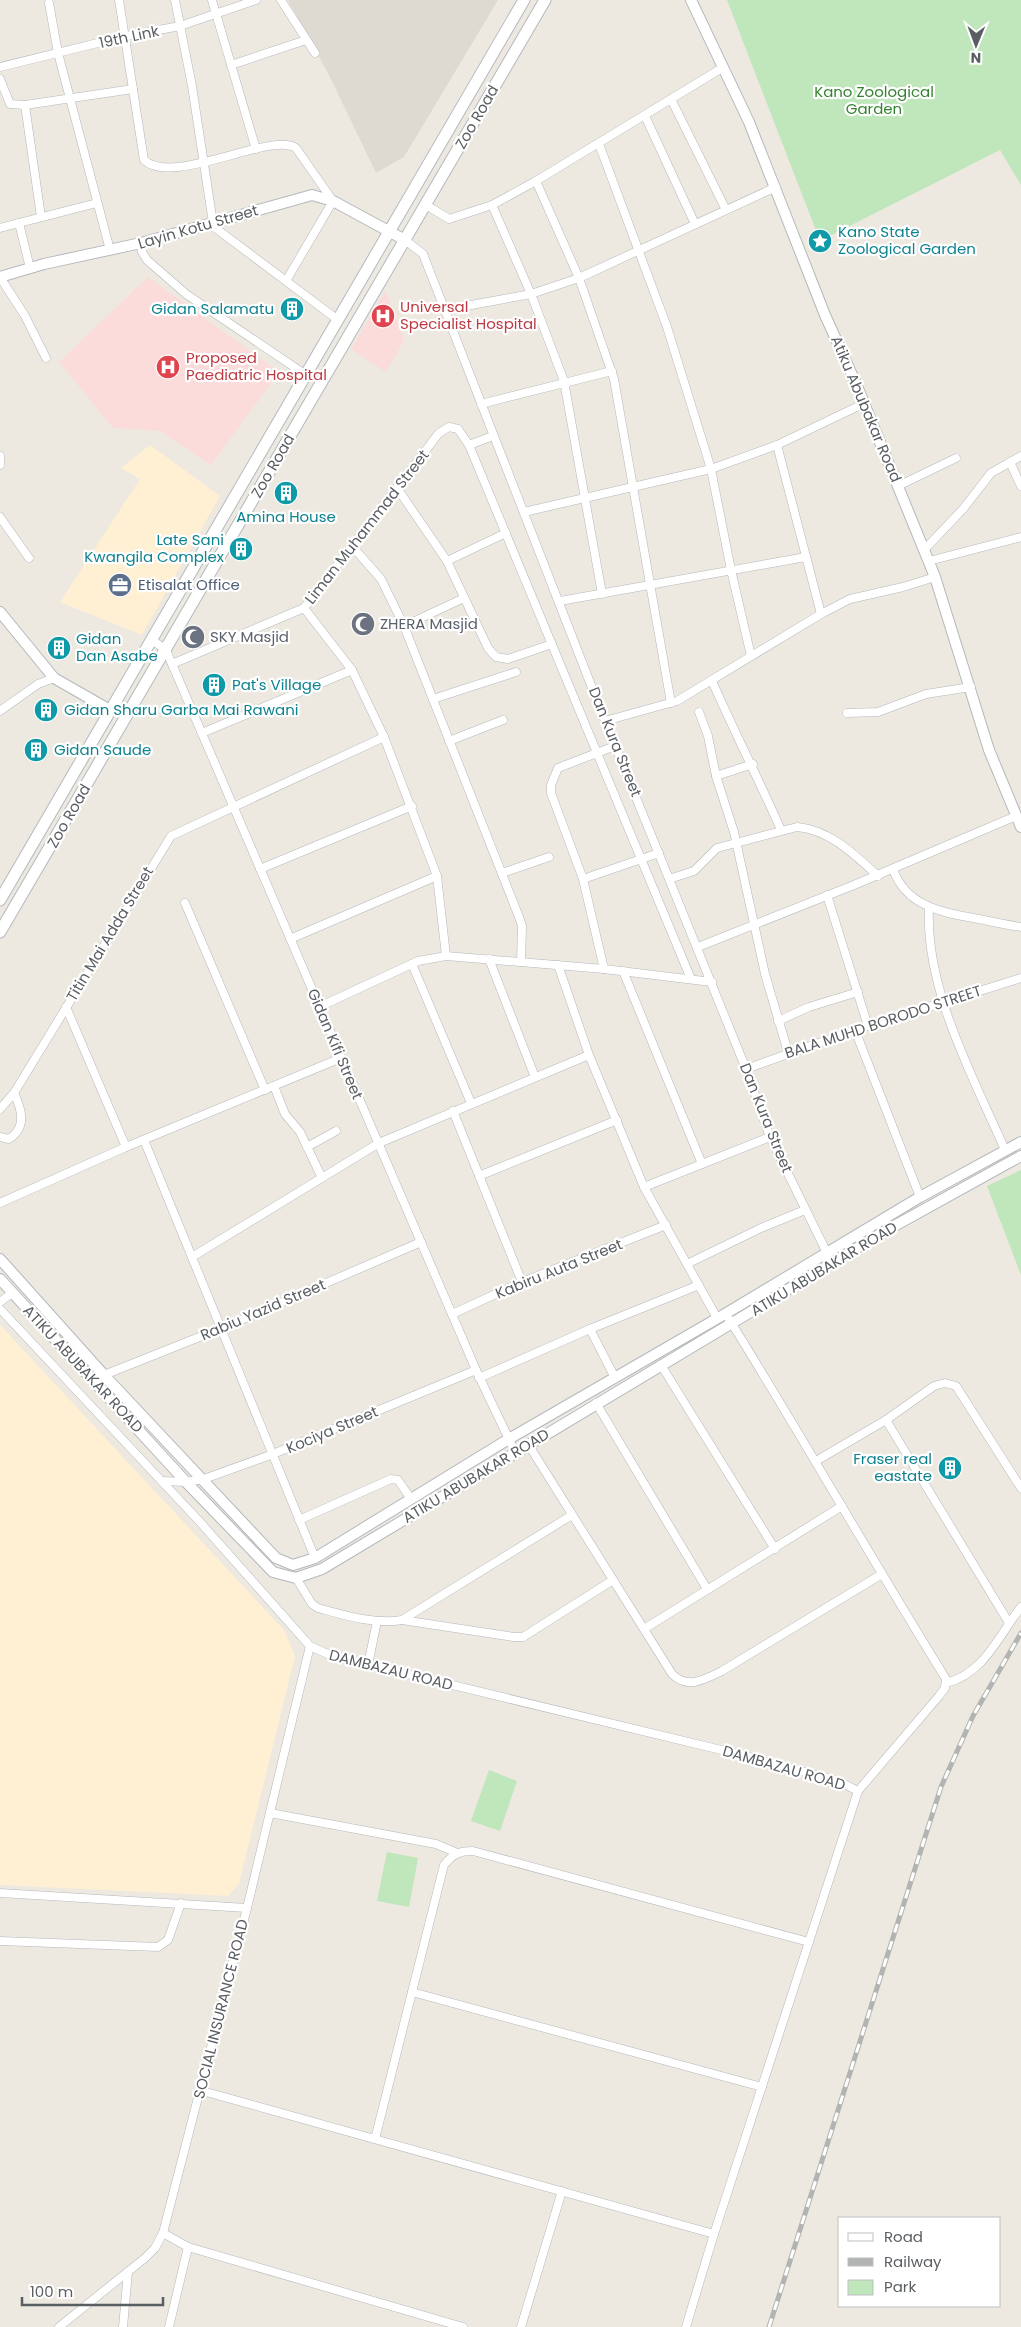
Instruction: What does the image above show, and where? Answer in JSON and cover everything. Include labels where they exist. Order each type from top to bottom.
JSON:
[{"type":"main road","name":"Zoo Road","points":[[0,900],[524,0]]},
{"type":"main road","name":"Zoo Road","points":[[0,932],[545,0]]},
{"type":"street","points":[[119,0],[144,160],[149,164],[166,166],[204,163],[281,143],[290,144],[296,148],[333,201],[286,281]]},
{"type":"street","points":[[175,0],[204,163],[211,224],[338,320]]},
{"type":"street","points":[[212,0],[218,15],[256,149]]},
{"type":"street","name":"19th Link","points":[[0,67],[126,36],[180,26],[218,15],[256,0]]},
{"type":"street","points":[[280,0],[315,52]]},
{"type":"street","name":"Atiku Abubakar Road","points":[[690,0],[749,122],[825,315],[865,403],[936,577],[987,742],[1021,827]]},
{"type":"street","points":[[49,3],[58,53],[110,250]]},
{"type":"street","points":[[232,64],[306,40]]},
{"type":"street","points":[[426,205],[449,219],[492,205],[599,144],[722,68]]},
{"type":"street","points":[[0,80],[10,104],[25,105],[133,89]]},
{"type":"street","points":[[672,99],[726,210]]},
{"type":"street","points":[[25,105],[41,217]]},
{"type":"street","points":[[645,116],[695,224]]},
{"type":"street","points":[[599,144],[673,346],[711,469],[731,570],[751,656]]},
{"type":"street","points":[[536,181],[578,278],[612,371],[634,485],[671,703]]},
{"type":"street","points":[[444,310],[531,294],[578,278],[776,187]]},
{"type":"street","name":"Layin Kotu Street","points":[[0,277],[30,268],[141,243],[306,196],[322,196],[389,231]]},
{"type":"street","points":[[0,228],[97,203]]},
{"type":"street","points":[[492,205],[531,294],[564,381],[602,594]]},
{"type":"street","points":[[19,224],[30,268]]},
{"type":"street","name":"Dan Kura Street","points":[[389,231],[405,240],[423,254],[615,746],[712,982],[746,1069],[770,1138],[832,1264]]},
{"type":"street","points":[[141,243],[142,252],[147,260],[186,294],[306,374]]},
{"type":"street","points":[[0,277],[25,316],[46,358]]},
{"type":"street","points":[[481,404],[564,381],[612,371]]},
{"type":"street","points":[[524,512],[584,496],[711,469],[777,445],[865,403]]},
{"type":"street","name":"Liman Muhammad Street","points":[[172,664],[304,608],[439,433],[449,427],[458,428],[469,445]]},
{"type":"street","points":[[494,436],[469,445],[691,979]]},
{"type":"street","points":[[777,445],[821,614]]},
{"type":"street","points":[[0,456],[0,465]]},
{"type":"street","points":[[924,550],[963,509],[991,473],[1021,456]]},
{"type":"street","points":[[898,486],[956,458]]},
{"type":"street","points":[[1010,462],[1021,486]]},
{"type":"street","points":[[397,488],[447,561],[488,648],[496,657],[508,659],[552,644]]},
{"type":"street","points":[[0,517],[29,558]]},
{"type":"street","points":[[447,561],[506,533]]},
{"type":"street","points":[[928,561],[1021,537]]},
{"type":"street","points":[[352,546],[381,578],[404,626],[522,926],[521,962]]},
{"type":"street","points":[[560,601],[806,557]]},
{"type":"street","points":[[606,722],[671,703],[712,681],[821,614],[858,596],[903,587],[936,577]]},
{"type":"street","points":[[404,626],[464,598]]},
{"type":"street","points":[[304,608],[352,670],[384,736],[437,876],[446,956]]},
{"type":"street","points":[[0,612],[54,678],[110,710]]},
{"type":"street","points":[[152,640],[166,650]]},
{"type":"street","name":"Gidan Kifi Street","points":[[166,650],[479,1378],[507,1440],[515,1452]]},
{"type":"street","points":[[202,733],[352,670]]},
{"type":"street","points":[[433,699],[516,672]]},
{"type":"street","points":[[0,711],[38,684],[54,678]]},
{"type":"street","points":[[712,681],[781,830]]},
{"type":"street","points":[[847,713],[878,712],[926,694],[971,687]]},
{"type":"street","points":[[700,712],[736,844],[754,924],[788,1052]]},
{"type":"street","points":[[450,740],[503,720]]},
{"type":"street","name":"Titin Mai Adda Street","points":[[0,1109],[14,1093],[171,836],[384,736]]},
{"type":"street","points":[[604,969],[583,879],[551,793],[550,785],[558,768],[615,746]]},
{"type":"street","points":[[716,776],[752,764]]},
{"type":"street","points":[[260,869],[412,806]]},
{"type":"street","points":[[698,947],[878,876],[1016,816]]},
{"type":"street","points":[[669,879],[694,871],[715,849],[781,830],[802,828],[836,840],[878,876]]},
{"type":"street","points":[[583,879],[659,853]]},
{"type":"street","points":[[502,873],[549,857]]},
{"type":"street","points":[[893,869],[907,894],[929,908],[944,913],[1021,927]]},
{"type":"street","points":[[290,939],[437,876]]},
{"type":"street","points":[[828,895],[868,1026]]},
{"type":"street","points":[[185,903],[265,1090]]},
{"type":"street","points":[[929,908],[929,926],[942,1003],[1004,1150]]},
{"type":"street","points":[[320,1007],[412,964],[446,956],[604,969],[712,982]]},
{"type":"street","points":[[489,959],[535,1077]]},
{"type":"street","points":[[412,964],[471,1104]]},
{"type":"street","points":[[558,965],[588,1055],[644,1187],[699,1285],[721,1316],[732,1324],[946,1679],[946,1683],[939,1696],[858,1791],[714,2234],[686,2327]]},
{"type":"street","points":[[623,971],[702,1164]]},
{"type":"street","name":"BALA MUHD BORODO STREET","points":[[746,1069],[788,1052],[1021,978]]},
{"type":"street","points":[[778,1020],[810,1007],[858,992]]},
{"type":"street","points":[[66,1007],[126,1147]]},
{"type":"street","points":[[855,1030],[920,1197]]},
{"type":"street","points":[[192,1257],[379,1144],[588,1055]]},
{"type":"street","points":[[0,1203],[126,1147],[341,1058]]},
{"type":"street","points":[[274,1086],[286,1117],[296,1127],[322,1178]]},
{"type":"street","points":[[0,1137],[9,1139],[17,1134],[22,1126],[20,1105],[14,1093]]},
{"type":"street","points":[[453,1111],[522,1282]]},
{"type":"street","points":[[479,1176],[617,1120]]},
{"type":"street","points":[[307,1147],[336,1131]]},
{"type":"street","points":[[644,1187],[770,1138]]},
{"type":"street","points":[[144,1140],[315,1558]]},
{"type":"street","points":[[0,1260],[104,1375],[204,1479],[276,1558],[293,1565],[315,1558],[507,1440],[721,1316],[826,1252],[920,1197],[1021,1142]]},
{"type":"street","name":"ATIKU ABUBAKAR ROAD","points":[[0,1280],[186,1482],[273,1572],[296,1578],[322,1569],[596,1403],[832,1264],[1021,1156]]},
{"type":"street","points":[[687,1264],[761,1228],[805,1210]]},
{"type":"street","name":"Kabiru Auta Street","points":[[452,1314],[522,1282],[666,1225]]},
{"type":"street","name":"Rabiu Yazid Street","points":[[104,1375],[222,1328],[421,1242]]},
{"type":"street","points":[[479,1378],[590,1329],[699,1285]]},
{"type":"street","points":[[0,1302],[12,1293]]},
{"type":"street","name":"DAMBAZAU ROAD","points":[[0,1310],[162,1481],[310,1646],[332,1656],[742,1755],[838,1781],[858,1791]]},
{"type":"street","points":[[590,1329],[615,1378]]},
{"type":"street","points":[[661,1365],[775,1549]]},
{"type":"street","name":"Kociya Street","points":[[162,1481],[186,1482],[204,1479],[273,1454],[476,1370]]},
{"type":"street","points":[[816,1461],[886,1420],[934,1386],[951,1383],[959,1391],[1021,1488]]},
{"type":"street","points":[[596,1403],[707,1589]]},
{"type":"street","points":[[886,1420],[1009,1623]]},
{"type":"street","points":[[528,1444],[675,1678],[686,1682],[699,1682],[736,1663],[882,1574]]},
{"type":"street","points":[[300,1520],[391,1480],[398,1480],[411,1499]]},
{"type":"street","points":[[644,1629],[842,1506]]},
{"type":"street","points":[[402,1620],[572,1515]]},
{"type":"street","points":[[296,1578],[308,1599],[318,1608],[377,1621],[402,1620],[514,1637],[523,1637],[613,1580]]},
{"type":"street","points":[[946,1683],[971,1673],[987,1656],[1021,1607]]},
{"type":"street","points":[[368,1665],[377,1621]]},
{"type":"street","name":"SOCIAL INSURANCE ROAD","points":[[59,2327],[155,2248],[163,2233],[247,1908],[310,1646]]},
{"type":"street","points":[[270,1813],[436,1844],[457,1853]]},
{"type":"street","points":[[375,2139],[444,1865],[452,1855],[473,1851],[809,1942]]},
{"type":"street","points":[[0,1893],[247,1908]]},
{"type":"street","points":[[0,1941],[158,1947],[168,1940],[181,1904]]},
{"type":"street","points":[[412,1992],[762,2087]]},
{"type":"street","points":[[200,2090],[714,2234]]},
{"type":"street","points":[[521,2327],[562,2191]]},
{"type":"street","points":[[163,2233],[188,2247],[463,2327]]},
{"type":"street","points":[[169,2327],[188,2247]]},
{"type":"street","points":[[123,2327],[128,2272]]},
{"type":"shaded area","points":[[288,0],[498,0],[404,157],[376,173],[329,75]]},
{"type":"shaded area","name":"Proposed Paediatric Hospital","points":[[148,277],[279,372],[211,465],[160,431],[113,428],[59,362]]},
{"type":"shaded area","name":"Universal Specialist Hospital","points":[[385,291],[404,340],[386,372],[351,349]]},
{"type":"shaded area","points":[[150,445],[220,496],[142,635],[60,602],[140,479],[121,468]]},
{"type":"shaded area","points":[[0,1325],[284,1630],[295,1656],[239,1884],[228,1896],[0,1885]]},
{"type":"green space","name":"Kano Zoological Garden","points":[[727,0],[1021,0],[1021,185],[1000,150],[820,241]]},
{"type":"green space","points":[[1021,1170],[1021,1275],[987,1186]]},
{"type":"green space","points":[[489,1770],[517,1781],[500,1831],[471,1821]]},
{"type":"green space","points":[[387,1852],[418,1858],[409,1907],[377,1901]]},
{"type":"railway","points":[[769,2327],[941,1787],[973,1716],[1021,1633]]},
{"type":"place","name":"Kano State Zoological Garden","points":[[820,241]]},
{"type":"place","name":"Gidan Salamatu","points":[[292,309]]},
{"type":"place","name":"Universal Specialist Hospital","points":[[383,316]]},
{"type":"place","name":"Proposed Paediatric Hospital","points":[[168,367]]},
{"type":"place","name":"Amina House","points":[[286,493]]},
{"type":"place","name":"Late Sani Kwangila Complex","points":[[241,549]]},
{"type":"place","name":"Etisalat Office","points":[[120,585]]},
{"type":"place","name":"ZHERA Masjid","points":[[363,624]]},
{"type":"place","name":"SKY Masjid","points":[[193,637]]},
{"type":"place","name":"Gidan Dan Asabe","points":[[59,648]]},
{"type":"place","name":"Pat's Village","points":[[214,685]]},
{"type":"place","name":"Gidan Sharu Garba Mai Rawani","points":[[46,710]]},
{"type":"place","name":"Gidan Saude","points":[[36,750]]},
{"type":"place","name":"Fraser real eastate","points":[[950,1468]]}]
